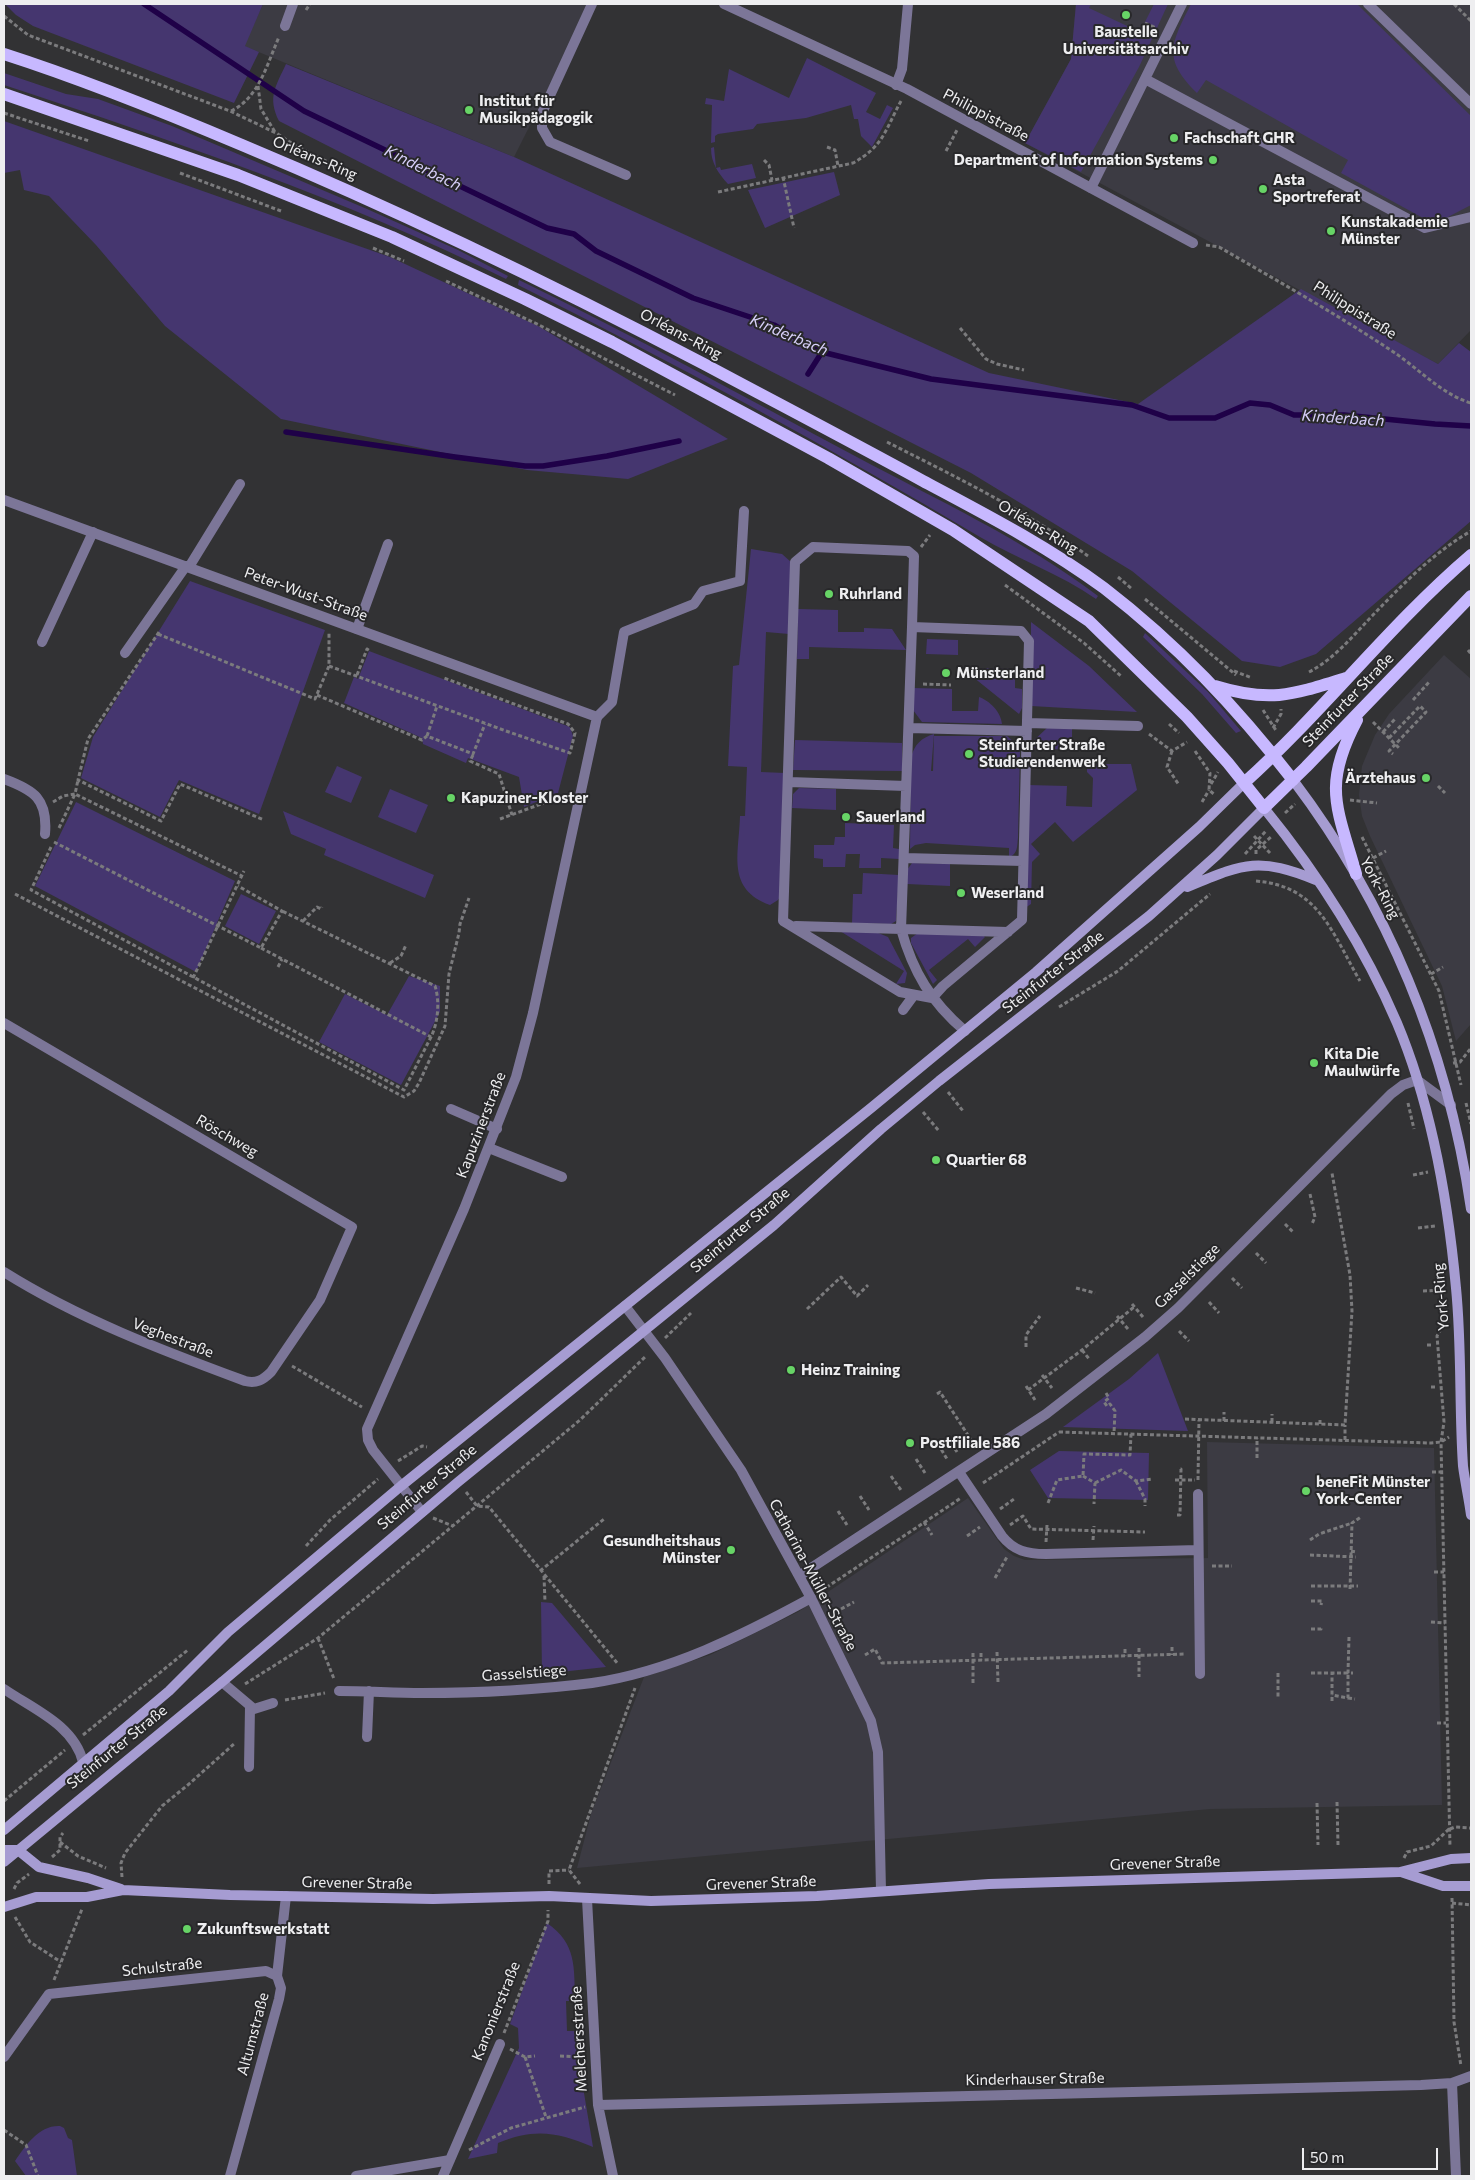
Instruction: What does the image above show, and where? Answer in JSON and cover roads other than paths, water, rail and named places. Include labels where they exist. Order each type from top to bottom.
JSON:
[{"type":"main road","points":[[4,45],[10,56]]},
{"type":"main road","name":"Orléans-Ring","points":[[10,56],[201,128],[365,198],[507,264],[723,374],[1019,532],[1088,577],[1130,608],[1164,638],[1213,685],[1260,737],[1293,780]]},
{"type":"main road","points":[[4,94],[238,175],[392,237],[612,342],[828,458],[953,530],[1089,621],[1187,717],[1264,808]]},
{"type":"main road","name":"Steinfurter Straße","points":[[4,1830],[168,1692],[228,1632],[401,1486],[1036,972],[1199,827],[1274,756],[1407,615],[1471,555]]},
{"type":"main road","name":"Steinfurter Straße","points":[[4,1862],[222,1682],[422,1512],[774,1225],[880,1129],[1085,968],[1179,890],[1293,780],[1471,596]]},
{"type":"main road","points":[[1213,685],[1251,695],[1280,696],[1348,677]]},
{"type":"main road","points":[[1356,874],[1335,801],[1335,783],[1337,766],[1345,744],[1364,706]]},
{"type":"main road","name":"York-Ring","points":[[1293,780],[1323,822],[1356,874],[1407,973],[1430,1032],[1451,1105],[1471,1209]]},
{"type":"main road","name":"York-Ring","points":[[1264,808],[1318,881],[1372,969],[1398,1025],[1417,1080],[1439,1171],[1456,1289],[1460,1326],[1463,1467],[1471,1515]]},
{"type":"main road","points":[[1179,890],[1230,869],[1247,865],[1278,867],[1318,881]]},
{"type":"main road","points":[[4,1850],[18,1850]]},
{"type":"main road","name":"Grevener Straße","points":[[18,1850],[39,1867],[88,1878],[123,1890]]},
{"type":"main road","name":"Grevener Straße","points":[[4,1907],[36,1897],[87,1897],[123,1890],[433,1899],[549,1896],[651,1901],[817,1896],[989,1884],[1400,1872],[1451,1859],[1471,1858]]},
{"type":"main road","name":"Grevener Straße","points":[[1400,1872],[1443,1886],[1471,1886]]},
{"type":"street","points":[[285,26],[293,4]]},
{"type":"street","points":[[592,4],[542,113],[542,128],[550,142],[626,175]]},
{"type":"street","name":"Philippistraße","points":[[724,4],[907,89],[1193,242]]},
{"type":"street","points":[[896,84],[902,69],[908,4]]},
{"type":"street","points":[[1092,188],[1182,4]]},
{"type":"street","points":[[1368,4],[1471,104]]},
{"type":"street","points":[[1145,79],[1425,228],[1471,217]]},
{"type":"street","points":[[125,653],[187,566],[240,484]]},
{"type":"street","name":"Peter-Wust-Straße","points":[[4,500],[597,717]]},
{"type":"street","points":[[597,717],[612,702],[624,632],[694,604],[703,591],[740,581],[744,511]]},
{"type":"street","points":[[42,642],[93,532]]},
{"type":"street","points":[[357,628],[388,544]]},
{"type":"street","points":[[932,998],[900,992],[783,921],[795,562],[813,547],[908,551],[914,556],[916,566],[901,929],[914,968],[932,998],[965,1031]]},
{"type":"street","points":[[912,627],[1021,631],[1029,641],[1022,920],[943,986],[932,998]]},
{"type":"street","name":"Kapuzinerstraße","points":[[422,1512],[380,1460],[368,1440],[367,1429],[489,1148],[516,1077],[530,1022],[597,717]]},
{"type":"street","points":[[909,728],[1138,726]]},
{"type":"street","points":[[4,779],[30,791],[38,798],[44,808],[45,834]]},
{"type":"street","points":[[789,782],[906,786]]},
{"type":"street","points":[[904,858],[1024,861]]},
{"type":"street","points":[[794,926],[1008,932]]},
{"type":"street","points":[[903,1010],[914,995]]},
{"type":"street","name":"Röschweg","points":[[4,1023],[352,1227],[320,1300],[309,1314]]},
{"type":"street","points":[[1417,1080],[1451,1105]]},
{"type":"street","name":"Gasselstiege","points":[[799,1576],[1046,1414],[1162,1323],[1391,1094],[1403,1085],[1417,1080]]},
{"type":"street","points":[[451,1109],[497,1129]]},
{"type":"street","points":[[489,1148],[562,1177]]},
{"type":"street","name":"Veghestraße","points":[[4,1272],[52,1301],[100,1325],[245,1382],[253,1382],[265,1378],[280,1360],[309,1314]]},
{"type":"street","name":"Catharina-Müller-Straße","points":[[625,1306],[656,1346],[740,1470],[811,1598],[871,1721],[878,1752],[881,1892]]},
{"type":"street","points":[[959,1472],[999,1532],[1013,1547],[1026,1553],[1198,1550]]},
{"type":"street","points":[[1198,1494],[1200,1674]]},
{"type":"street","name":"Gasselstiege","points":[[339,1691],[424,1693],[537,1688],[593,1682],[641,1672],[702,1651],[811,1598]]},
{"type":"street","points":[[222,1682],[250,1707],[259,1708],[273,1703]]},
{"type":"street","points":[[4,1689],[65,1731],[80,1750],[83,1762]]},
{"type":"street","points":[[367,1737],[369,1691]]},
{"type":"street","points":[[249,1767],[250,1707]]},
{"type":"street","name":"Altumstraße","points":[[230,2176],[279,1999],[281,1988],[277,1976],[286,1896]]},
{"type":"street","name":"Melchersstraße","points":[[587,1899],[598,2105],[612,2176]]},
{"type":"street","name":"Schulstraße","points":[[4,2057],[48,1994],[266,1971],[277,1976]]},
{"type":"street","name":"Kanonierstraße","points":[[443,2176],[500,2044]]},
{"type":"street","name":"Kinderhauser Straße","points":[[598,2105],[1452,2083],[1469,2077]]},
{"type":"street","points":[[1452,2083],[1456,2176]]},
{"type":"street","points":[[356,2176],[450,2160]]},
{"type":"waterway","name":"Kinderbach","points":[[144,4],[304,111],[547,228],[574,234],[596,251],[693,298],[774,325],[822,352],[931,379],[1132,405],[1169,418],[1215,418],[1250,403],[1270,405],[1294,415],[1344,415],[1471,426]]},
{"type":"waterway","points":[[808,374],[822,352]]},
{"type":"waterway","points":[[286,432],[525,466],[543,466],[607,456],[679,441]]},
{"type":"place","name":"Baustelle Universitätsarchiv","points":[[1126,15]]},
{"type":"place","name":"Institut für Musikpädagogik","points":[[469,110]]},
{"type":"place","name":"Fachschaft GHR","points":[[1174,138]]},
{"type":"place","name":"Department of Information Systems","points":[[1213,160]]},
{"type":"place","name":"Asta Sportreferat","points":[[1263,189]]},
{"type":"place","name":"Kunstakademie Münster","points":[[1331,231]]},
{"type":"place","name":"Ruhrland","points":[[829,594]]},
{"type":"place","name":"Münsterland","points":[[946,673]]},
{"type":"place","name":"Steinfurter Straße Studierendenwerk","points":[[969,754]]},
{"type":"place","name":"Ärztehaus","points":[[1426,778]]},
{"type":"place","name":"Kapuziner-Kloster","points":[[451,798]]},
{"type":"place","name":"Sauerland","points":[[846,817]]},
{"type":"place","name":"Weserland","points":[[961,893]]},
{"type":"place","name":"Kita Die Maulwürfe","points":[[1314,1063]]},
{"type":"place","name":"Quartier 68","points":[[936,1160]]},
{"type":"place","name":"Heinz Training","points":[[791,1370]]},
{"type":"place","name":"Postfiliale 586","points":[[910,1443]]},
{"type":"place","name":"beneFit Münster York-Center","points":[[1306,1491]]},
{"type":"place","name":"Gesundheitshaus Münster","points":[[731,1550]]},
{"type":"place","name":"Zukunftswerkstatt","points":[[187,1929]]}]
